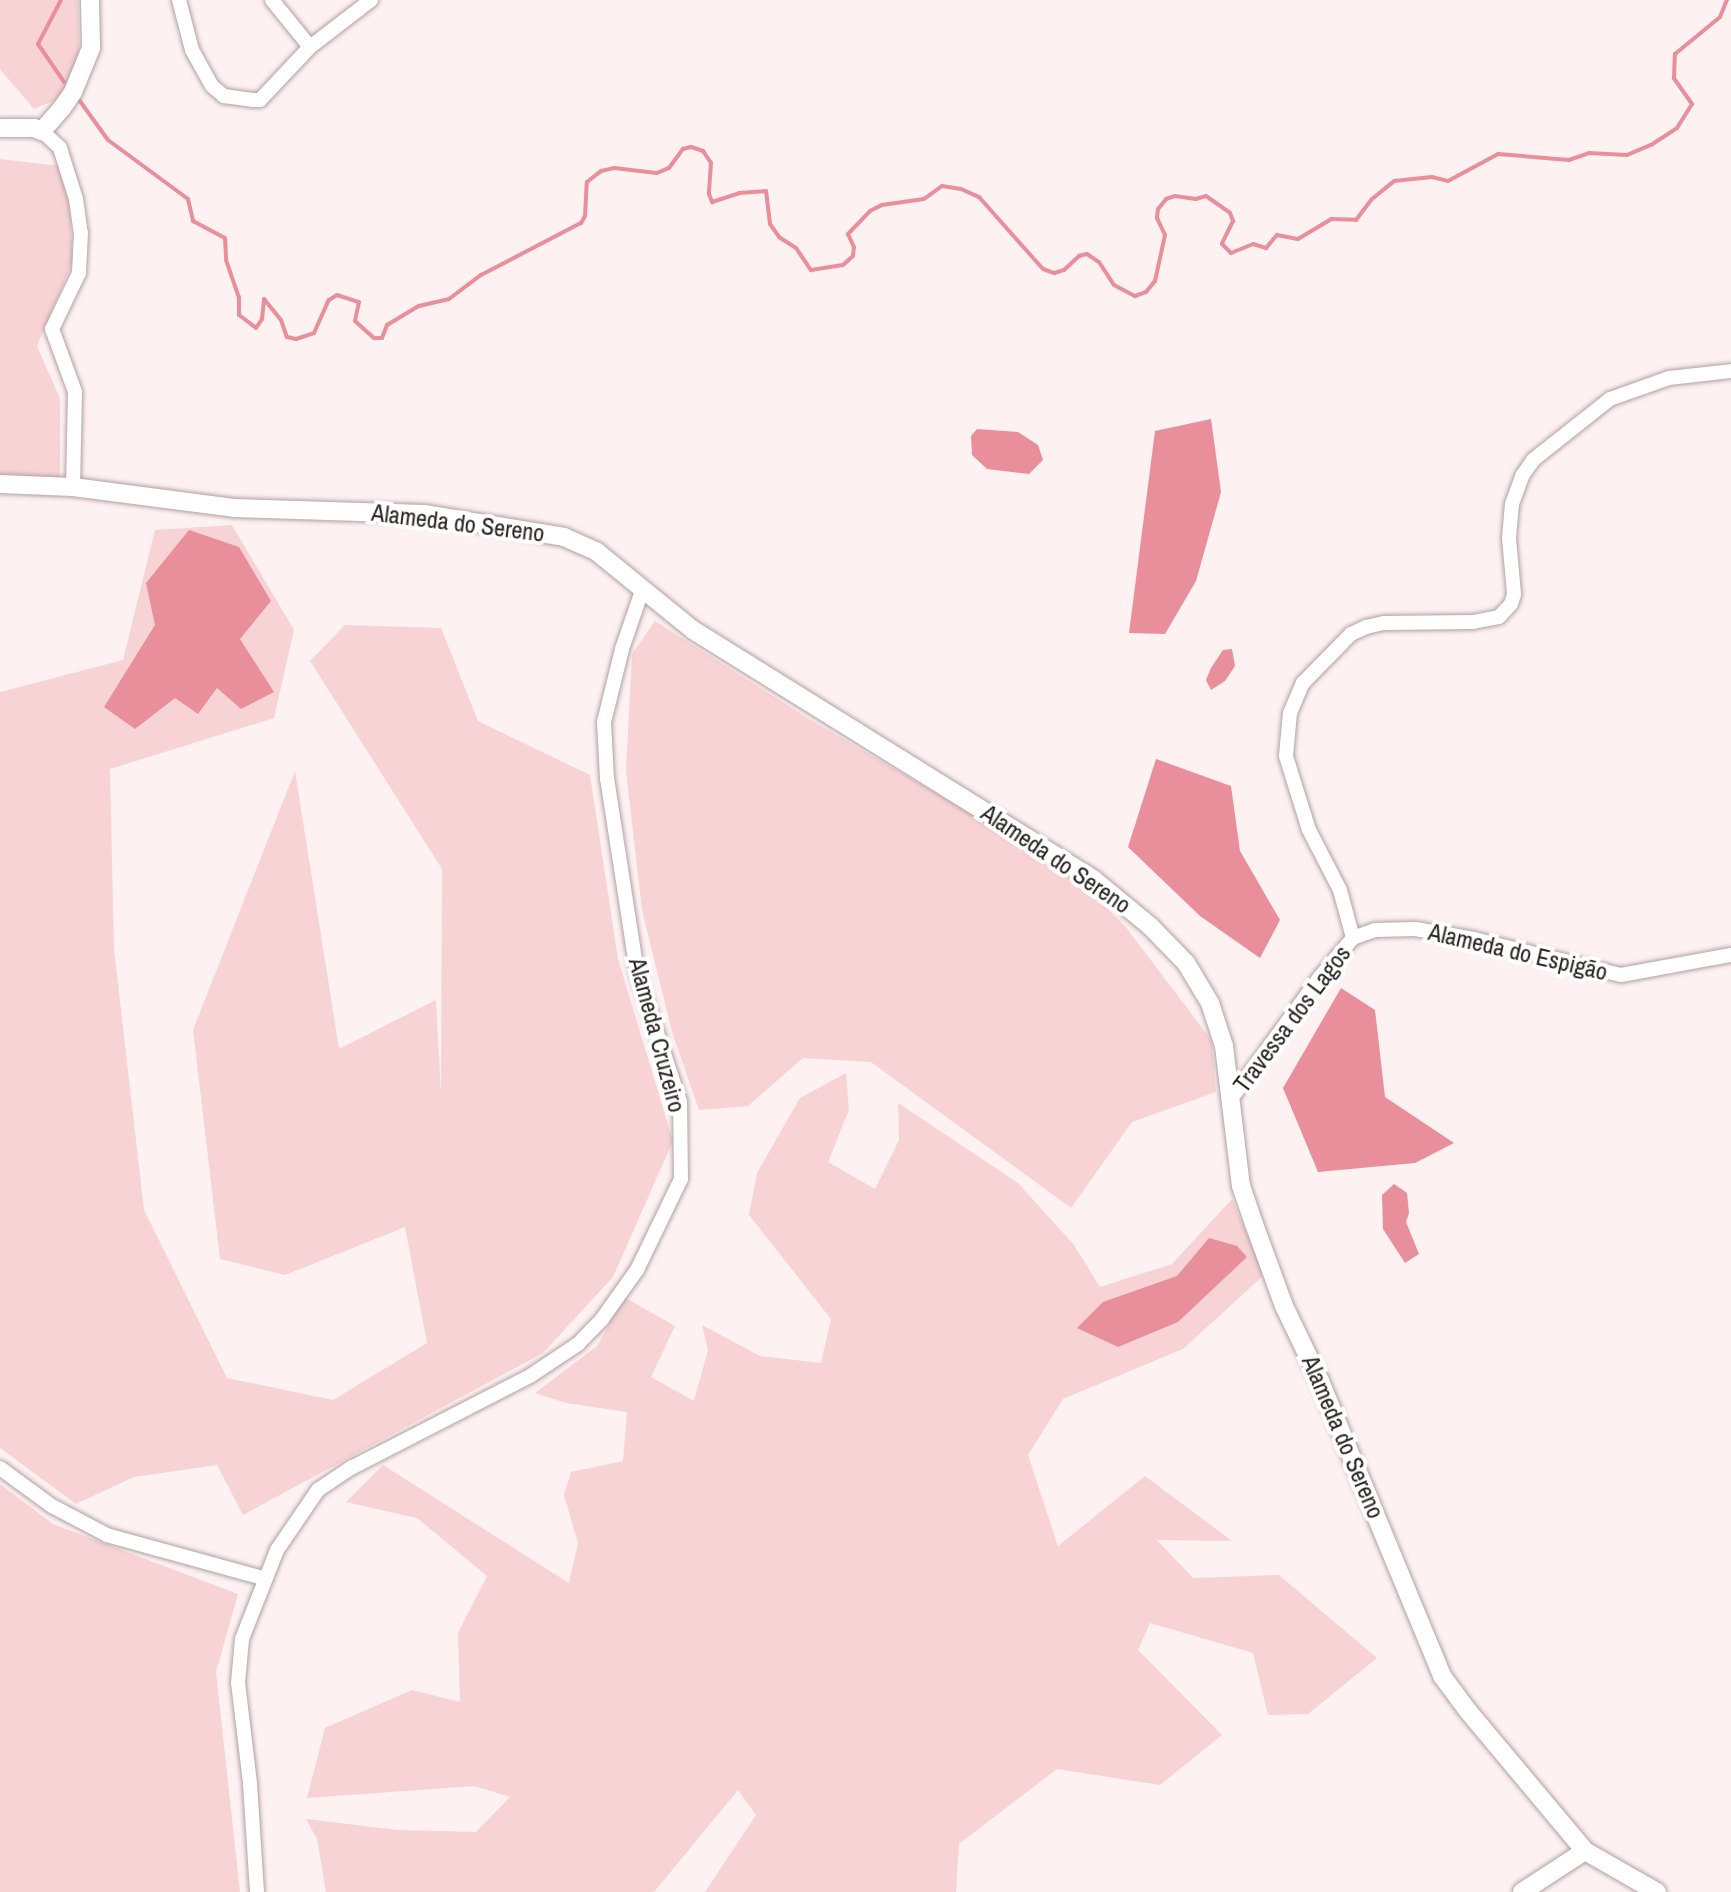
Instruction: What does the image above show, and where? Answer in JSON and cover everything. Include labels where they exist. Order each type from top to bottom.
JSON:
[{"type":"street","points":[[42,131],[73,92],[86,62],[91,48],[90,0]]},
{"type":"street","points":[[179,0],[192,50],[205,75],[224,96],[260,100],[310,47],[371,0]]},
{"type":"street","points":[[272,0],[310,47]]},
{"type":"street","points":[[0,128],[34,128],[42,131],[60,148],[76,199],[81,233],[79,273],[52,329],[75,392],[73,487]]},
{"type":"street","points":[[1353,938],[1340,890],[1309,830],[1286,756],[1290,713],[1303,683],[1351,634],[1366,627],[1384,623],[1473,622],[1499,617],[1511,604],[1514,594],[1509,538],[1512,504],[1522,476],[1533,460],[1610,399],[1669,378],[1731,371]]},
{"type":"street","name":"Alameda do Sereno","points":[[0,484],[73,487],[234,508],[424,514],[564,537],[597,552],[693,630],[886,753],[1007,823],[1093,879],[1150,926],[1186,963],[1210,1003],[1224,1046],[1241,1186],[1254,1224],[1284,1306],[1320,1381],[1442,1676],[1585,1851]]},
{"type":"street","name":"Alameda Cruzeiro","points":[[257,1892],[251,1796],[238,1683],[242,1639],[263,1578],[298,1514],[318,1490],[351,1468],[530,1376],[578,1344],[602,1319],[637,1270],[681,1179],[680,1102],[637,972],[607,779],[604,722],[622,649],[643,588]]},
{"type":"street","name":"Alameda do Espigão","points":[[1353,938],[1375,930],[1415,929],[1621,975],[1731,955]]},
{"type":"street","name":"Travessa dos Lagos","points":[[1231,1099],[1320,977],[1353,938]]},
{"type":"street","points":[[0,1468],[52,1506],[107,1535],[263,1578]]},
{"type":"street","points":[[1522,1892],[1585,1851],[1657,1892]]},
{"type":"shaded area","points":[[0,0],[78,0],[80,90],[34,109],[0,69]]},
{"type":"shaded area","points":[[0,159],[67,167],[73,261],[37,346],[60,399],[60,477],[0,476]]},
{"type":"shaded area","points":[[1211,419],[1221,492],[1196,581],[1165,634],[1129,633],[1155,431]]},
{"type":"shaded area","points":[[977,429],[1018,432],[1038,445],[1043,460],[1029,474],[987,469],[972,455],[971,436]]},
{"type":"shaded area","points":[[232,525],[294,630],[274,718],[110,769],[114,949],[144,1210],[227,1378],[333,1400],[427,1343],[405,1227],[285,1275],[220,1259],[193,1030],[295,771],[339,1049],[436,1000],[441,1094],[442,869],[310,661],[345,625],[441,628],[478,721],[590,775],[618,959],[673,1141],[613,1277],[543,1353],[243,1515],[217,1465],[134,1477],[76,1504],[0,1448],[0,692],[123,660],[155,530]]},
{"type":"shaded area","points":[[189,530],[239,547],[271,601],[240,639],[274,692],[241,709],[217,688],[198,714],[175,698],[135,729],[104,707],[155,625],[146,583]]},
{"type":"shaded area","points":[[655,621],[809,719],[1069,871],[1125,926],[1212,1041],[1216,1092],[1132,1122],[1071,1208],[871,1062],[803,1058],[748,1106],[699,1110],[672,1032],[642,910],[626,771],[632,654]]},
{"type":"shaded area","points":[[1232,649],[1235,666],[1225,681],[1211,690],[1206,680],[1211,668],[1223,650]]},
{"type":"shaded area","points":[[1156,759],[1231,786],[1240,851],[1280,920],[1260,958],[1200,916],[1128,847]]},
{"type":"shaded area","points":[[1341,988],[1375,1010],[1385,1097],[1454,1143],[1415,1163],[1318,1172],[1283,1088]]},
{"type":"shaded area","points":[[846,1073],[849,1110],[828,1162],[875,1189],[899,1140],[898,1103],[1018,1183],[1074,1245],[1100,1287],[1172,1264],[1232,1199],[1265,1274],[1183,1349],[1063,1399],[1028,1455],[1058,1546],[1145,1476],[1232,1541],[1157,1540],[1193,1578],[1279,1575],[1377,1658],[1308,1714],[1268,1715],[1253,1653],[1150,1623],[1138,1650],[1222,1735],[1160,1785],[1057,1769],[959,1844],[956,1892],[705,1892],[756,1815],[738,1790],[654,1892],[326,1892],[317,1839],[306,1819],[398,1830],[476,1832],[510,1797],[475,1786],[307,1798],[325,1728],[412,1690],[460,1702],[458,1633],[487,1576],[417,1518],[346,1502],[383,1465],[569,1583],[578,1543],[564,1495],[571,1472],[623,1461],[627,1412],[566,1403],[535,1393],[597,1346],[624,1297],[675,1326],[651,1377],[694,1401],[708,1350],[702,1325],[760,1356],[821,1363],[831,1319],[749,1215],[757,1173],[800,1098]]},
{"type":"shaded area","points":[[1394,1184],[1407,1193],[1409,1213],[1406,1222],[1419,1254],[1405,1263],[1383,1229],[1382,1195]]},
{"type":"shaded area","points":[[1209,1238],[1237,1246],[1247,1257],[1178,1322],[1118,1347],[1077,1328],[1103,1302],[1177,1276]]},
{"type":"shaded area","points":[[0,1484],[53,1524],[238,1594],[216,1672],[240,1892],[0,1892]]},
{"type":"waterway","points":[[61,0],[38,44],[64,82]]},
{"type":"waterway","points":[[77,97],[108,140],[188,199],[193,221],[225,238],[226,260],[239,297],[239,315],[256,328],[262,319],[264,299],[281,320],[287,337],[296,339],[314,333],[329,300],[337,295],[359,302],[355,321],[374,338],[382,338],[387,325],[419,306],[449,299],[481,275],[581,223],[585,216],[587,182],[601,171],[614,168],[657,173],[669,168],[683,149],[691,147],[703,151],[711,163],[709,194],[712,202],[739,193],[766,191],[770,224],[779,237],[796,248],[811,270],[843,265],[853,256],[854,247],[848,234],[870,211],[882,205],[924,199],[942,186],[961,189],[979,197],[1043,269],[1054,273],[1064,270],[1079,256],[1087,254],[1099,262],[1114,285],[1135,296],[1146,292],[1155,281],[1165,235],[1157,218],[1158,209],[1166,199],[1175,196],[1196,199],[1206,196],[1230,213],[1233,221],[1222,244],[1231,253],[1253,244],[1266,248],[1277,235],[1298,239],[1331,219],[1356,220],[1372,199],[1394,181],[1432,177],[1448,181],[1498,154],[1569,160],[1589,153],[1627,155],[1651,145],[1677,128],[1692,104],[1674,78],[1675,54],[1720,17],[1727,0]]}]
